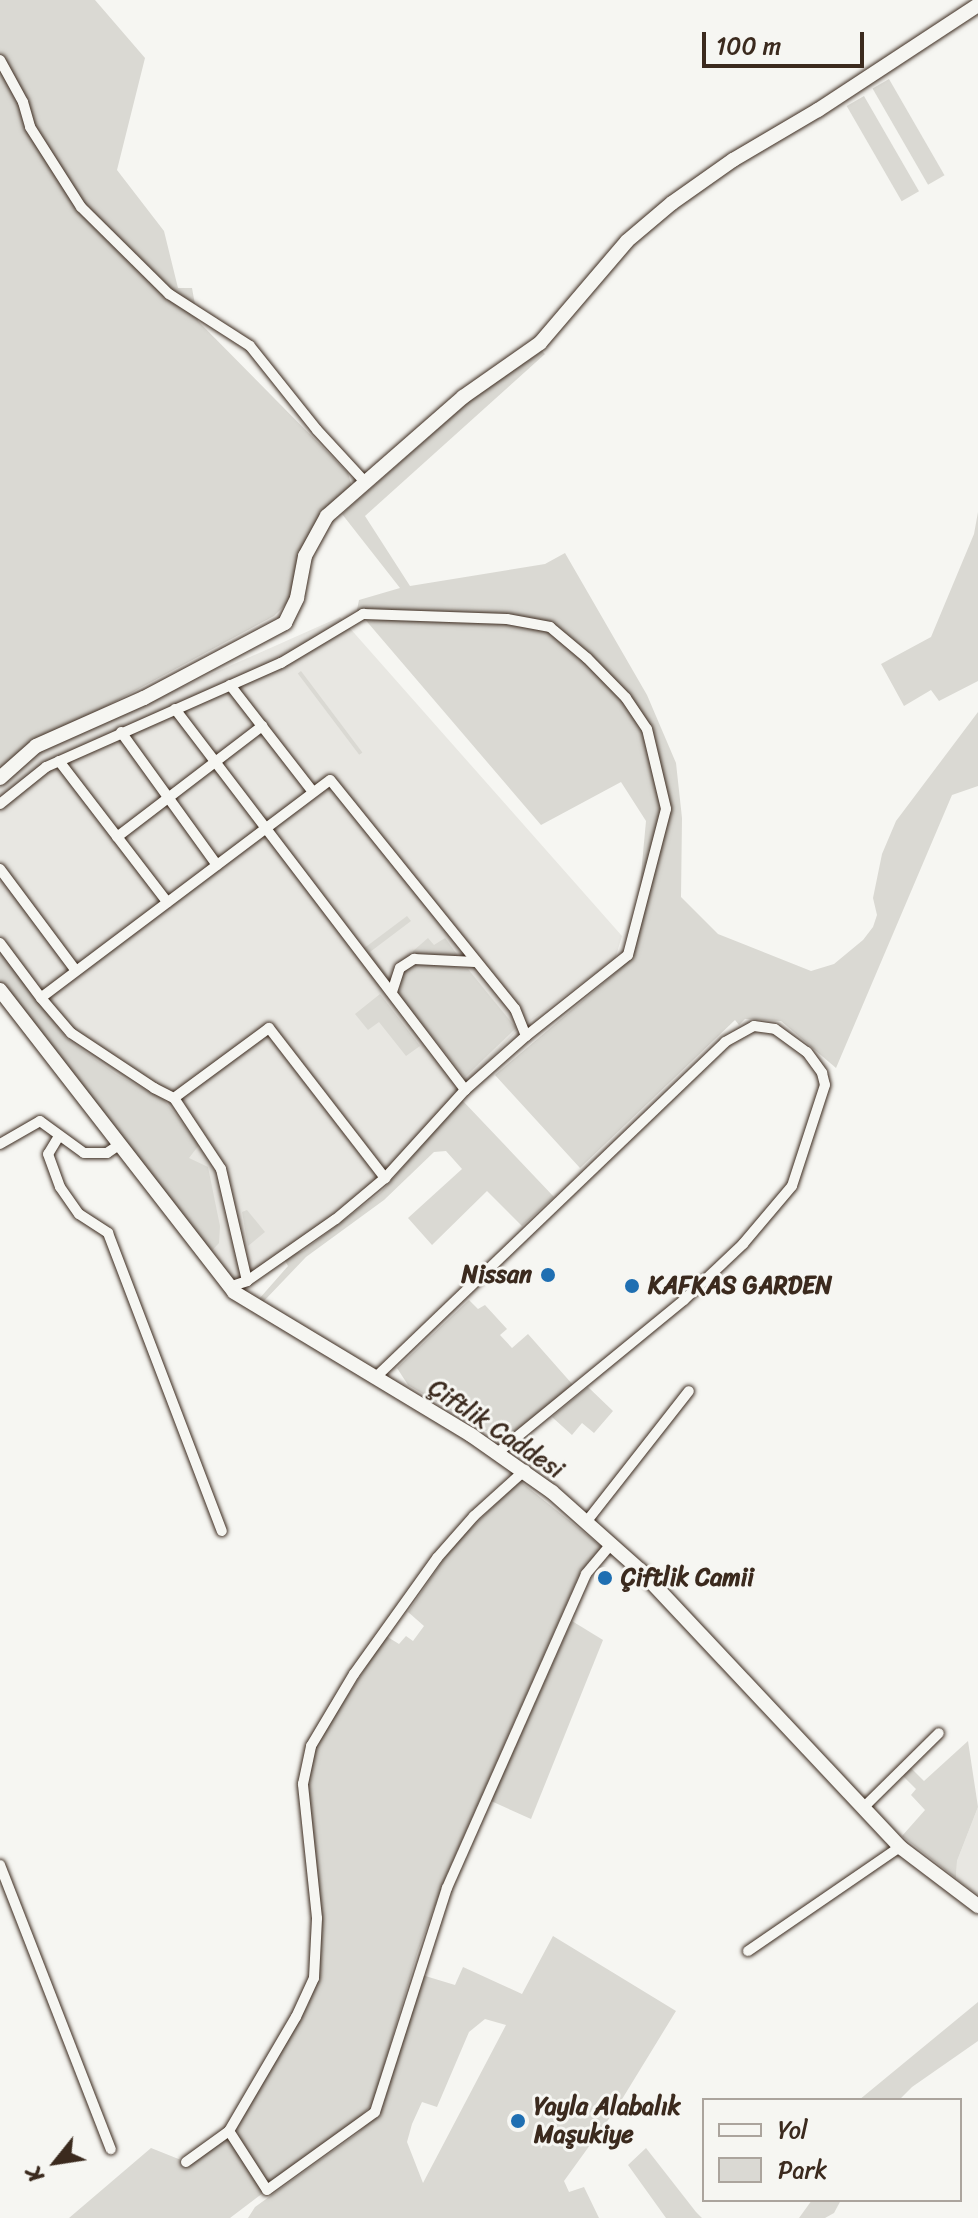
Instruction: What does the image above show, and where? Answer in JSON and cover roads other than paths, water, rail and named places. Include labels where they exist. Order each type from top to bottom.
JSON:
[{"type":"street","points":[[0,778],[36,746],[144,698],[285,623],[297,598],[305,556],[315,532],[327,516],[463,397],[546,338],[607,262],[672,203],[733,160],[818,110],[978,5]]},
{"type":"street","points":[[0,60],[23,102],[30,127],[81,207],[169,294],[250,346],[307,418],[365,482]]},
{"type":"street","points":[[0,804],[59,761],[281,663],[363,614],[507,619],[550,627],[587,658],[626,698],[647,729],[666,809],[628,955],[526,1036],[465,1090],[385,1178],[336,1219],[247,1281],[229,1287]]},
{"type":"street","points":[[230,685],[313,792]]},
{"type":"street","points":[[175,709],[465,1090]]},
{"type":"street","points":[[117,837],[262,726]]},
{"type":"street","points":[[121,732],[217,865]]},
{"type":"street","points":[[59,761],[167,902]]},
{"type":"street","points":[[41,998],[330,780],[515,1009],[526,1036]]},
{"type":"street","points":[[0,869],[76,971]]},
{"type":"street","points":[[0,943],[71,1033],[174,1098],[221,1169],[247,1281]]},
{"type":"street","points":[[392,992],[405,962],[414,959],[475,962]]},
{"type":"street","name":"Çiftlik Caddesi","points":[[0,990],[229,1287],[498,1452],[587,1521],[612,1543],[900,1847],[978,1906]]},
{"type":"street","points":[[375,1378],[725,1042],[754,1026],[775,1029],[807,1052],[822,1073],[825,1085],[792,1186],[752,1234],[684,1300],[498,1452]]},
{"type":"street","points":[[174,1098],[269,1028],[385,1178]]},
{"type":"street","points":[[0,1144],[40,1121],[84,1153],[107,1153],[119,1145]]},
{"type":"street","points":[[59,1136],[48,1154],[60,1187],[79,1214],[108,1233],[222,1531]]},
{"type":"street","points":[[587,1521],[689,1391]]},
{"type":"street","points":[[186,2162],[229,2131],[296,2017],[314,1978],[318,1942],[303,1784],[307,1755],[354,1674],[437,1558],[474,1516],[525,1470]]},
{"type":"street","points":[[229,2131],[267,2190],[375,2112],[447,1888],[586,1574],[612,1543]]},
{"type":"street","points":[[864,1807],[939,1733]]},
{"type":"street","points":[[748,1951],[900,1847]]},
{"type":"street","points":[[0,1865],[111,2149]]},
{"type":"place","name":"Nissan","points":[[548,1275]]},
{"type":"place","name":"KAFKAS GARDEN","points":[[632,1286]]},
{"type":"place","name":"Çiftlik Camii","points":[[605,1578]]},
{"type":"place","name":"Yayla Alabalık Maşukiye","points":[[518,2121]]}]
